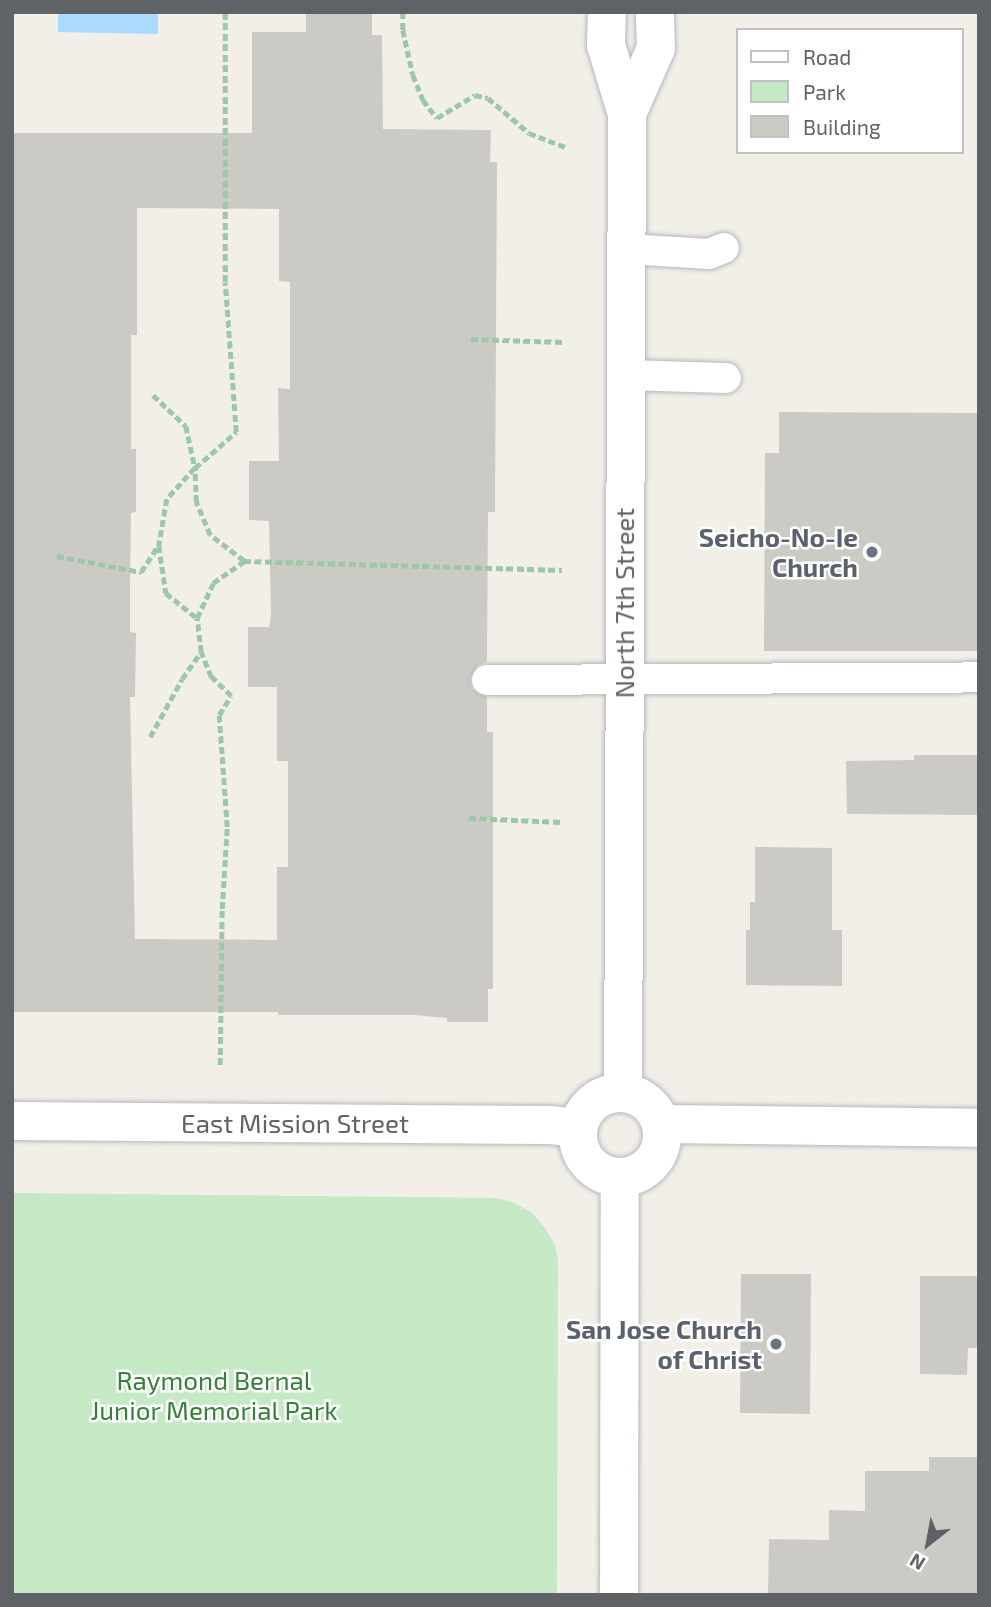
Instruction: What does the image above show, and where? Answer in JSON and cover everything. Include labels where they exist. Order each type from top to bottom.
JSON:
[{"type":"street","name":"North 7th Street","points":[[607,12],[606,45],[627,114],[623,1092]]},
{"type":"street","name":"North 7th Street","points":[[627,114],[656,48],[655,12]]},
{"type":"street","points":[[623,1092],[647,1102],[662,1124],[661,1149],[654,1161],[633,1176],[606,1175],[583,1156],[578,1142],[578,1128],[582,1116],[599,1097],[623,1092]]},
{"type":"street","name":"East Mission Street","points":[[12,1121],[536,1125],[578,1128]]},
{"type":"street","points":[[662,1124],[979,1128]]},
{"type":"street","points":[[619,1595],[620,1177]]},
{"type":"lane","points":[[626,249],[709,254],[724,248]]},
{"type":"lane","points":[[625,375],[726,378]]},
{"type":"lane","points":[[487,680],[979,677]]},
{"type":"path","points":[[197,618],[166,593],[159,546],[167,499],[195,468],[236,432],[225,282],[225,12]]},
{"type":"path","points":[[403,12],[403,30],[413,75],[423,100],[437,118],[475,95],[488,99],[528,134],[565,147]]},
{"type":"path","points":[[471,339],[564,342]]},
{"type":"path","points":[[153,395],[186,426],[195,468],[196,502],[210,535],[244,561],[562,570]]},
{"type":"path","points":[[57,556],[141,572],[159,546]]},
{"type":"path","points":[[220,1065],[222,909],[227,827],[219,715],[231,696],[211,677],[201,652],[197,618],[213,583],[244,561]]},
{"type":"path","points":[[150,737],[181,679],[201,652]]},
{"type":"path","points":[[469,818],[562,822]]},
{"type":"green space","name":"Raymond Bernal Junior Memorial Park","points":[[12,1193],[496,1198],[515,1203],[532,1213],[555,1245],[558,1259],[557,1595],[12,1595]]},
{"type":"water","points":[[58,12],[158,12],[158,34],[58,32]]},
{"type":"building","points":[[306,12],[372,12],[372,35],[382,35],[383,129],[491,130],[490,162],[497,162],[495,512],[488,512],[487,662],[478,665],[470,679],[472,689],[487,697],[487,732],[493,732],[493,989],[488,989],[488,1022],[447,1022],[447,1018],[414,1015],[278,1015],[278,1012],[12,1012],[12,133],[252,133],[252,32],[306,32]],"holes":[[[137,208],[279,209],[279,281],[290,282],[290,389],[278,388],[279,461],[249,461],[249,520],[269,521],[271,615],[269,627],[248,627],[248,687],[277,687],[277,761],[288,761],[288,867],[277,867],[277,940],[135,939],[130,697],[135,697],[136,633],[130,632],[130,586],[131,513],[136,512],[136,449],[131,449],[131,335],[137,335]]]},
{"type":"building","name":"Seicho-No-Ie Church","points":[[779,412],[979,413],[979,651],[764,651],[765,453],[779,453]]},
{"type":"building","points":[[914,755],[979,755],[979,815],[847,814],[846,761],[914,760]]},
{"type":"building","points":[[755,847],[832,848],[832,930],[842,930],[842,986],[746,985],[746,930],[750,930],[750,902],[755,902]]},
{"type":"building","name":"San Jose Church of Christ","points":[[741,1274],[811,1274],[810,1414],[740,1413]]},
{"type":"building","points":[[920,1276],[979,1276],[979,1348],[968,1348],[967,1375],[920,1374]]},
{"type":"building","points":[[929,1457],[979,1457],[979,1595],[768,1593],[769,1539],[829,1540],[829,1510],[865,1511],[865,1471],[929,1471]]},
{"type":"place","name":"Seicho-No-Ie Church","points":[[872,552]]},
{"type":"place","name":"San Jose Church of Christ","points":[[776,1344]]}]
